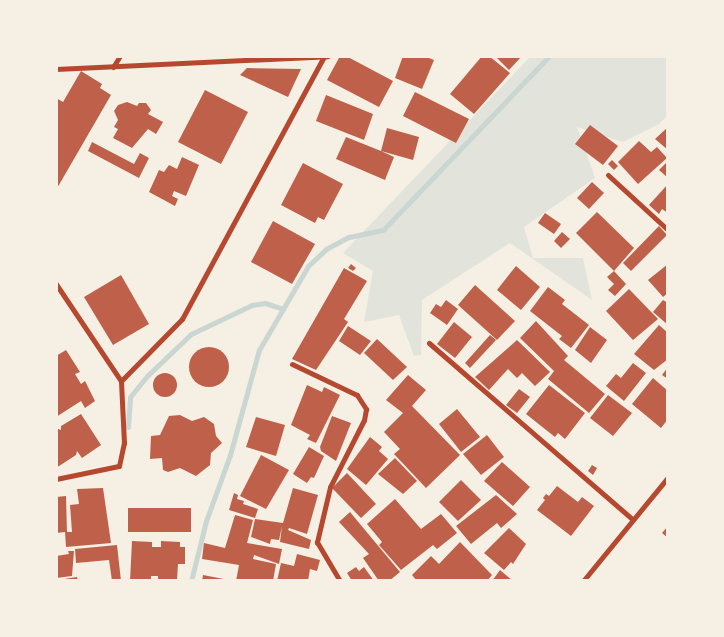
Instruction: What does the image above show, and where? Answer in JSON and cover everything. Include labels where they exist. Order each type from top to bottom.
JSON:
[{"type":"street","points":[[113,67],[120,56]]},
{"type":"street","points":[[56,69],[326,57]]},
{"type":"street","points":[[121,381],[182,320],[326,57]]},
{"type":"street","points":[[608,175],[668,230]]},
{"type":"street","points":[[56,284],[121,381],[123,459],[113,470],[56,478]]},
{"type":"street","points":[[430,343],[632,519]]},
{"type":"street","points":[[292,364],[357,395],[366,409],[364,420],[330,487],[317,542],[340,581]]},
{"type":"street","points":[[583,581],[668,476]]},
{"type":"shaded area","points":[[531,56],[668,56],[668,115],[659,124],[623,142],[577,127],[595,178],[524,227],[533,258],[583,258],[592,300],[510,243],[422,300],[421,355],[414,356],[399,315],[364,322],[373,271],[343,253]]},
{"type":"building","points":[[340,56],[346,56],[393,81],[379,107],[327,80]]},
{"type":"building","points":[[403,56],[424,56],[434,60],[422,89],[395,78]]},
{"type":"building","points":[[482,56],[489,56],[510,73],[474,114],[450,94]]},
{"type":"building","points":[[495,56],[522,56],[509,70]]},
{"type":"building","points":[[247,68],[301,69],[288,97],[240,75]]},
{"type":"building","points":[[81,71],[102,84],[100,88],[111,95],[56,190],[56,98],[63,102]]},
{"type":"building","points":[[205,90],[248,112],[221,164],[178,142]]},
{"type":"building","points":[[415,92],[469,119],[456,143],[403,116]]},
{"type":"building","points":[[326,95],[373,114],[364,140],[316,121]]},
{"type":"building","points":[[127,102],[137,106],[139,103],[146,103],[151,110],[148,114],[163,122],[156,134],[148,129],[132,148],[113,138],[118,129],[114,127],[118,120],[114,111],[118,105]]},
{"type":"building","points":[[590,125],[618,146],[603,165],[575,144]]},
{"type":"building","points":[[668,127],[668,150],[655,139]]},
{"type":"building","points":[[387,128],[419,137],[413,160],[381,151]]},
{"type":"building","points":[[346,137],[394,157],[385,180],[336,159]]},
{"type":"building","points":[[639,141],[651,152],[657,147],[667,158],[638,184],[618,162]]},
{"type":"building","points":[[92,142],[134,164],[140,153],[149,158],[139,178],[88,151]]},
{"type":"building","points":[[182,157],[199,165],[186,196],[174,191],[172,196],[178,199],[175,206],[149,192],[159,170],[164,172],[169,165],[177,169]]},
{"type":"building","points":[[612,160],[618,166],[614,170],[608,164]]},
{"type":"building","points":[[668,161],[668,178],[659,170]]},
{"type":"building","points":[[303,163],[343,184],[324,220],[318,217],[315,223],[281,205]]},
{"type":"building","points":[[592,182],[604,193],[589,209],[577,198]]},
{"type":"building","points":[[668,184],[668,213],[662,209],[659,214],[649,205]]},
{"type":"building","points":[[597,212],[634,248],[614,271],[576,233]]},
{"type":"building","points":[[545,213],[561,224],[554,234],[538,223]]},
{"type":"building","points":[[273,221],[315,244],[292,284],[251,262]]},
{"type":"building","points":[[659,226],[667,235],[631,271],[623,263]]},
{"type":"building","points":[[562,232],[570,239],[561,248],[554,241]]},
{"type":"building","points":[[351,264],[356,268],[353,271],[348,268]]},
{"type":"building","points":[[668,264],[668,293],[663,297],[648,280]]},
{"type":"building","points":[[516,266],[540,287],[521,310],[497,290]]},
{"type":"building","points":[[344,268],[367,281],[344,319],[348,322],[316,370],[292,359]]},
{"type":"building","points":[[614,271],[626,284],[615,296],[608,290],[614,284],[607,277]]},
{"type":"building","points":[[121,275],[149,324],[113,345],[84,297]]},
{"type":"building","points":[[475,285],[515,321],[497,340],[458,305]]},
{"type":"building","points":[[548,287],[565,300],[562,304],[589,325],[571,348],[559,339],[562,336],[530,311]]},
{"type":"building","points":[[629,289],[658,319],[633,340],[606,311]]},
{"type":"building","points":[[446,300],[458,309],[447,325],[430,313],[436,304],[441,307]]},
{"type":"building","points":[[663,300],[668,303],[668,325],[653,312]]},
{"type":"building","points":[[536,321],[568,356],[564,360],[605,394],[589,413],[548,379],[554,371],[520,338]]},
{"type":"building","points":[[454,322],[472,337],[455,358],[437,344]]},
{"type":"building","points":[[659,325],[668,333],[668,359],[654,370],[634,354]]},
{"type":"building","points":[[348,326],[371,341],[360,355],[339,341]]},
{"type":"building","points":[[590,327],[607,340],[591,363],[575,350]]},
{"type":"building","points":[[490,335],[496,340],[470,368],[465,363]]},
{"type":"building","points":[[377,339],[407,367],[393,380],[364,353]]},
{"type":"building","points":[[517,340],[550,372],[535,386],[522,373],[517,378],[508,369],[489,390],[475,377]]},
{"type":"building","points":[[213,347],[220,350],[226,356],[229,367],[228,375],[220,384],[213,387],[205,387],[198,384],[190,375],[189,363],[192,356],[201,348]]},
{"type":"building","points":[[66,350],[80,372],[75,374],[81,384],[85,381],[95,401],[85,408],[81,401],[56,417],[56,356]]},
{"type":"building","points":[[633,363],[646,373],[624,401],[606,386],[616,374],[621,378]]},
{"type":"building","points":[[668,367],[668,379],[662,375]]},
{"type":"building","points":[[165,373],[174,376],[177,385],[174,394],[165,397],[156,394],[153,385],[156,376]]},
{"type":"building","points":[[408,375],[426,390],[412,406],[460,455],[426,488],[394,454],[400,449],[384,432],[403,413],[386,400]]},
{"type":"building","points":[[653,378],[668,391],[668,419],[661,428],[632,404]]},
{"type":"building","points":[[307,385],[322,392],[324,387],[340,395],[316,443],[307,439],[310,435],[291,425]]},
{"type":"building","points":[[549,385],[585,413],[565,439],[558,433],[555,437],[526,414]]},
{"type":"building","points":[[519,389],[530,397],[517,413],[506,405]]},
{"type":"building","points":[[608,395],[632,413],[613,436],[590,418]]},
{"type":"building","points":[[457,409],[480,437],[461,452],[439,424]]},
{"type":"building","points":[[81,414],[101,445],[82,458],[77,451],[76,455],[56,468],[56,428],[61,430],[61,426]]},
{"type":"building","points":[[180,415],[192,421],[204,417],[214,424],[216,436],[222,443],[211,453],[210,465],[196,476],[180,468],[168,472],[163,470],[162,458],[150,459],[151,436],[160,435],[169,416]]},
{"type":"building","points":[[332,416],[351,423],[336,461],[321,451],[320,447]]},
{"type":"building","points":[[256,417],[285,425],[276,456],[246,447]]},
{"type":"building","points":[[487,435],[504,457],[481,475],[463,454]]},
{"type":"building","points":[[370,437],[382,447],[379,451],[388,459],[366,485],[347,469]]},
{"type":"building","points":[[309,447],[324,456],[314,478],[311,477],[307,483],[293,474]]},
{"type":"building","points":[[261,455],[289,470],[266,509],[240,496]]},
{"type":"building","points":[[395,458],[417,481],[403,494],[378,474]]},
{"type":"building","points":[[502,462],[530,487],[513,506],[484,481]]},
{"type":"building","points":[[592,465],[597,468],[593,475],[588,471]]},
{"type":"building","points":[[347,473],[376,504],[361,518],[332,488]]},
{"type":"building","points":[[461,480],[481,500],[458,521],[439,502]]},
{"type":"building","points":[[557,486],[578,502],[582,497],[594,506],[571,536],[537,510],[545,500],[543,498],[546,494],[549,496]]},
{"type":"building","points":[[103,488],[111,543],[66,547],[65,532],[56,533],[56,497],[66,496],[67,532],[72,532],[70,505],[79,504],[77,489]]},
{"type":"building","points":[[293,488],[318,495],[307,534],[289,528],[288,530],[311,540],[309,549],[280,542],[282,526],[279,540],[271,539],[270,544],[251,537],[255,519],[283,523]]},
{"type":"building","points":[[234,493],[238,495],[237,499],[244,501],[243,504],[258,509],[255,518],[229,510]]},
{"type":"building","points":[[496,495],[517,514],[501,528],[497,523],[471,544],[456,526]]},
{"type":"building","points":[[395,499],[421,529],[441,514],[457,533],[437,549],[433,545],[401,570],[379,545],[382,542],[367,524]]},
{"type":"building","points":[[128,508],[191,508],[191,532],[128,532]]},
{"type":"building","points":[[350,512],[400,572],[389,581],[379,581],[363,558],[369,554],[339,522]]},
{"type":"building","points":[[235,515],[253,520],[247,543],[282,549],[279,564],[254,555],[253,559],[276,564],[273,581],[236,581],[239,565],[202,559],[204,543],[225,548]]},
{"type":"building","points":[[668,526],[668,538],[662,533]]},
{"type":"building","points":[[509,528],[526,544],[513,564],[511,562],[504,570],[484,553]]},
{"type":"building","points":[[132,541],[152,542],[152,547],[161,547],[161,541],[180,542],[180,547],[185,547],[185,564],[178,564],[177,581],[158,581],[158,576],[151,576],[151,581],[130,581]]},
{"type":"building","points":[[460,542],[492,575],[487,581],[417,581],[412,575],[431,556],[439,564]]},
{"type":"building","points":[[117,545],[121,581],[112,581],[109,560],[76,563],[75,549]]},
{"type":"building","points":[[68,551],[74,551],[72,576],[56,578],[56,556],[69,554]]},
{"type":"building","points":[[297,554],[320,560],[317,571],[310,569],[308,581],[277,581],[281,563],[294,566]]},
{"type":"building","points":[[356,567],[359,571],[364,567],[374,581],[352,581],[347,573]]},
{"type":"building","points":[[500,570],[513,581],[492,581]]},
{"type":"building","points":[[203,575],[229,580],[229,581],[202,581]]},
{"type":"building","points":[[77,577],[78,581],[64,581],[64,579]]},
{"type":"waterway","points":[[191,581],[206,521],[230,455],[259,350],[308,266],[326,249],[349,237],[383,230],[549,56]]},
{"type":"waterway","points":[[128,427],[130,397],[148,375],[191,334],[252,305],[265,303],[283,309]]}]
